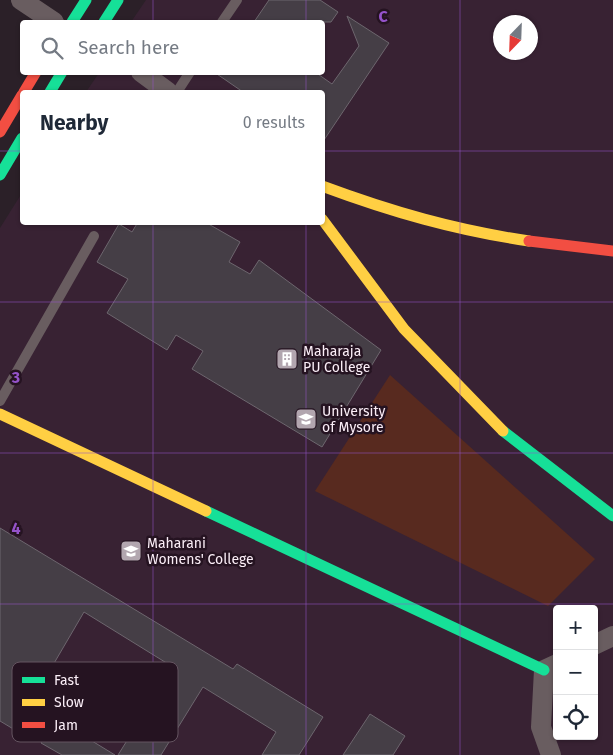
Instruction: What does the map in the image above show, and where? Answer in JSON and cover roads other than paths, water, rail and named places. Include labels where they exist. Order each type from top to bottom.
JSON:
[{"type":"street","points":[[21,0],[51,20]]},
{"type":"street","points":[[73,20],[86,0]]},
{"type":"street","points":[[105,20],[118,0]]},
{"type":"street","points":[[25,90],[34,75]]},
{"type":"street","points":[[51,90],[60,75]]},
{"type":"street","points":[[145,75],[165,90]]},
{"type":"street","points":[[0,132],[20,99]]},
{"type":"street","points":[[0,175],[20,141]]},
{"type":"street","points":[[325,187],[430,222],[482,234],[613,251]]},
{"type":"street","points":[[325,223],[404,329],[501,430],[613,516]]},
{"type":"street","points":[[0,414],[550,667],[541,727],[551,755]]},
{"type":"street","points":[[598,643],[613,636]]},
{"type":"lane","points":[[223,20],[237,0]]},
{"type":"lane","points":[[178,90],[188,75]]},
{"type":"lane","points":[[0,401],[94,236]]},
{"type":"place","name":"Maharaja PU College","points":[[287,359]]},
{"type":"place","name":"University of Mysore","points":[[306,419]]},
{"type":"place","name":"Maharani Womens' College","points":[[131,551]]}]
